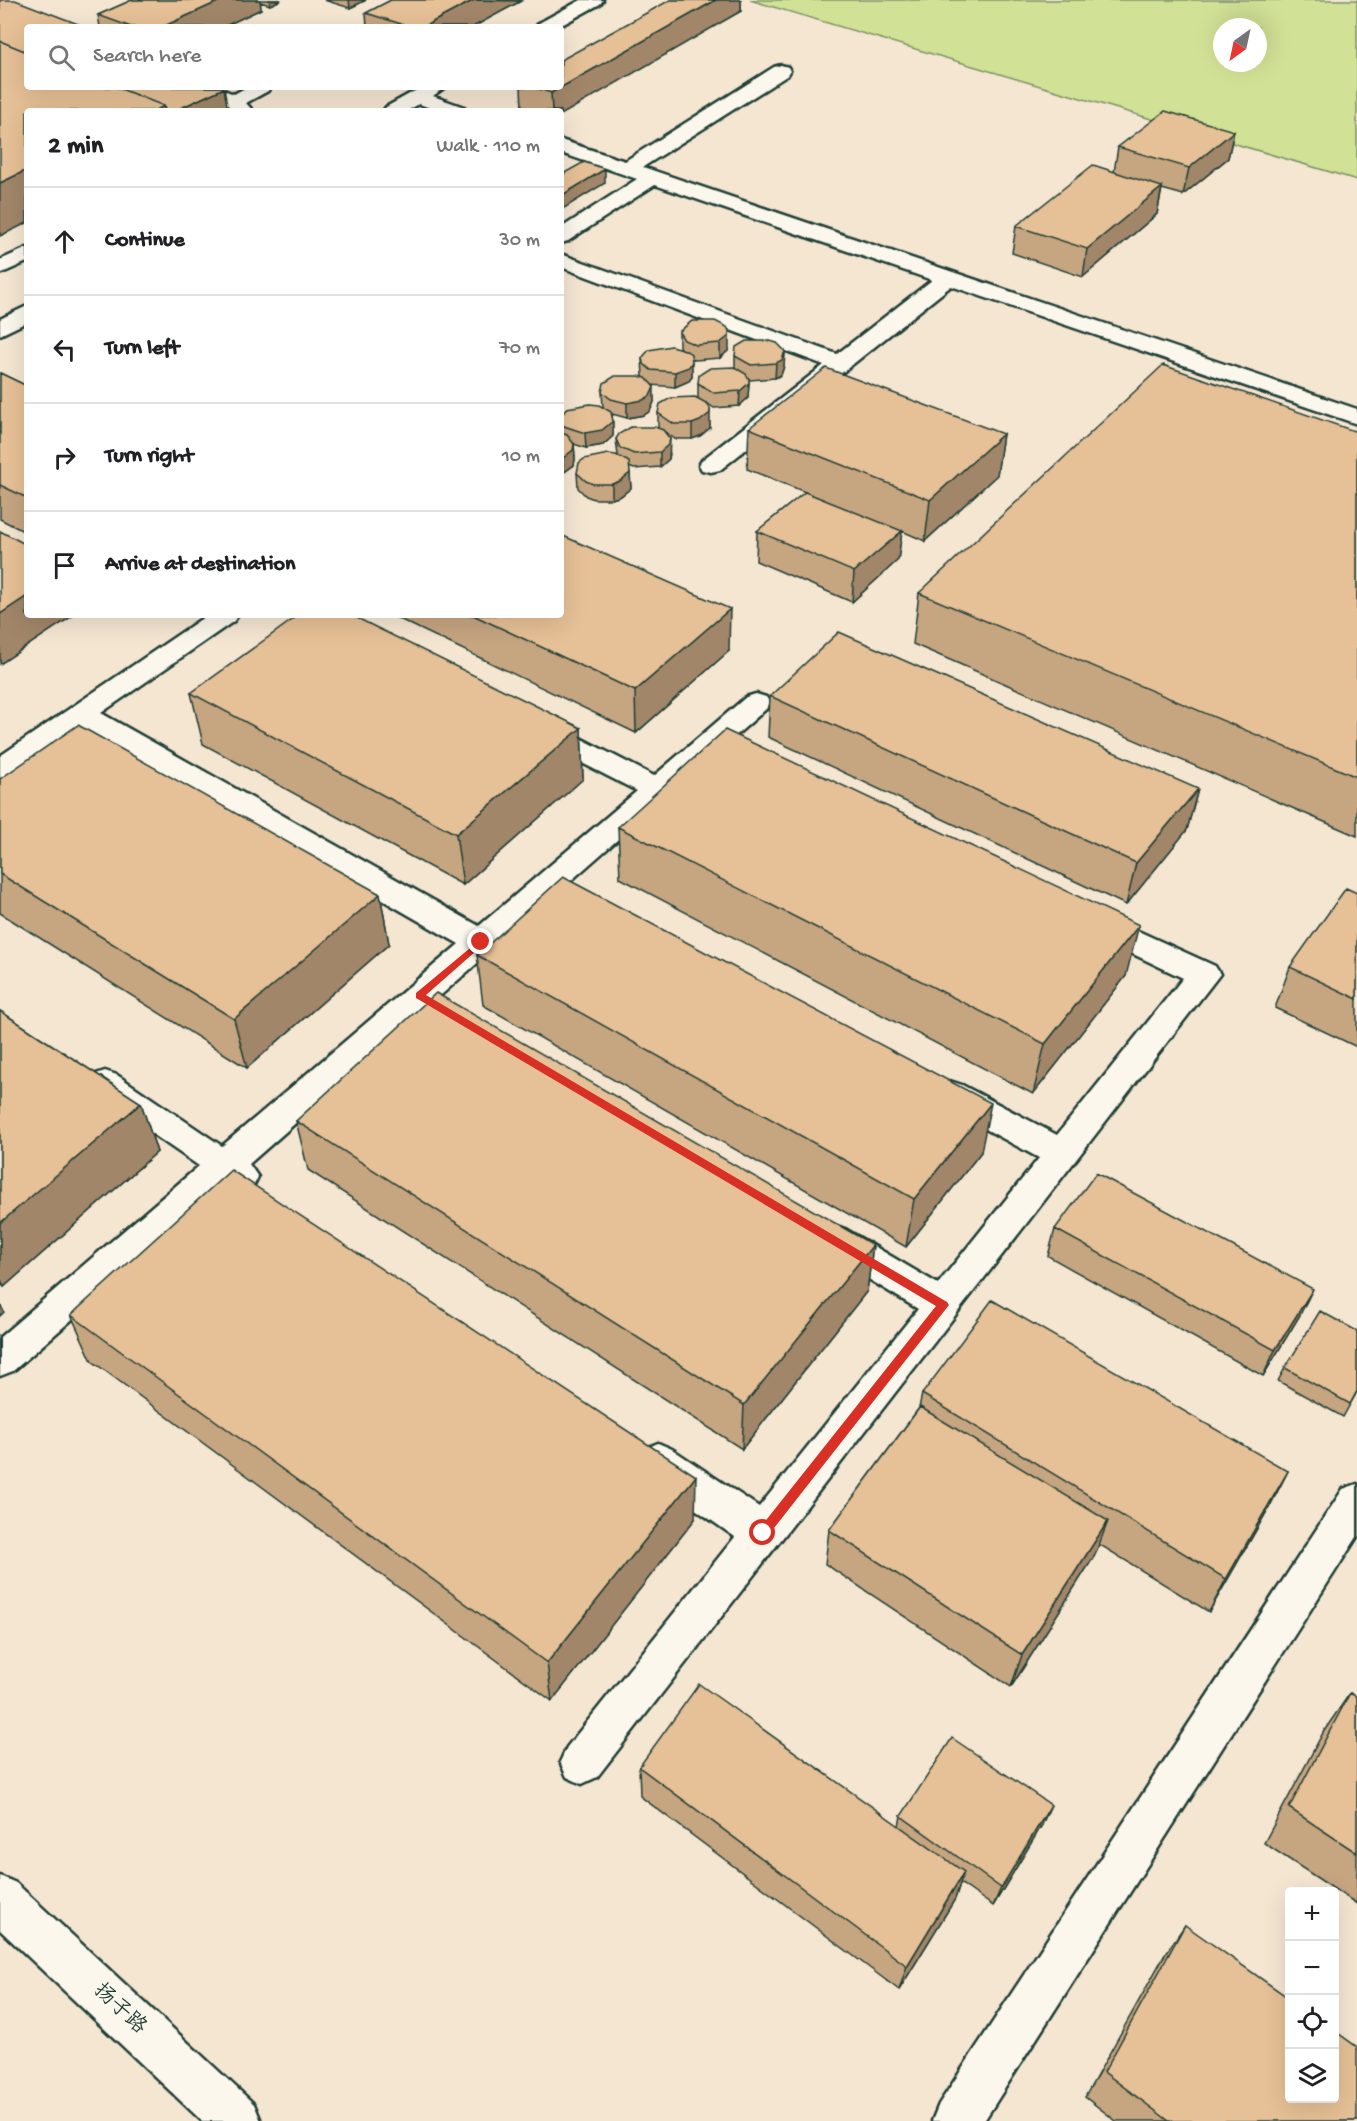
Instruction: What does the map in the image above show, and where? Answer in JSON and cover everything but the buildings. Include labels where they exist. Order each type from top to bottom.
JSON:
[{"type":"street","points":[[550,24],[594,0]]},
{"type":"street","points":[[627,169],[781,71]]},
{"type":"street","points":[[205,90],[239,106],[258,90]]},
{"type":"street","points":[[399,108],[431,90]]},
{"type":"street","points":[[417,98],[449,108]]},
{"type":"street","points":[[564,147],[1357,417]]},
{"type":"street","points":[[564,235],[653,177]]},
{"type":"street","points":[[0,268],[24,256]]},
{"type":"street","points":[[564,261],[840,363]]},
{"type":"street","points":[[711,465],[948,278]]},
{"type":"street","points":[[0,328],[24,315]]},
{"type":"street","points":[[0,770],[221,618]]},
{"type":"street","points":[[0,1360],[756,703]]},
{"type":"street","points":[[81,714],[481,942]]},
{"type":"street","points":[[522,720],[657,789]]},
{"type":"street","points":[[714,740],[746,755]]},
{"type":"street","points":[[551,882],[582,898]]},
{"type":"street","points":[[582,1762],[1204,974],[1066,908]]},
{"type":"street","points":[[419,995],[450,1013]]},
{"type":"street","points":[[78,1066],[263,1192]]},
{"type":"street","points":[[927,1082],[1062,1154]]},
{"type":"street","points":[[810,1226],[944,1305]]},
{"type":"street","points":[[636,1446],[763,1533]]},
{"type":"street","points":[[956,2121],[1357,1502]]},
{"type":"street","name":"扬子路","points":[[0,1899],[237,2121]]},
{"type":"green space","points":[[750,0],[1357,0],[1357,180]]},
{"type":"route","points":[[481,942],[419,995],[944,1305],[763,1533]]}]
